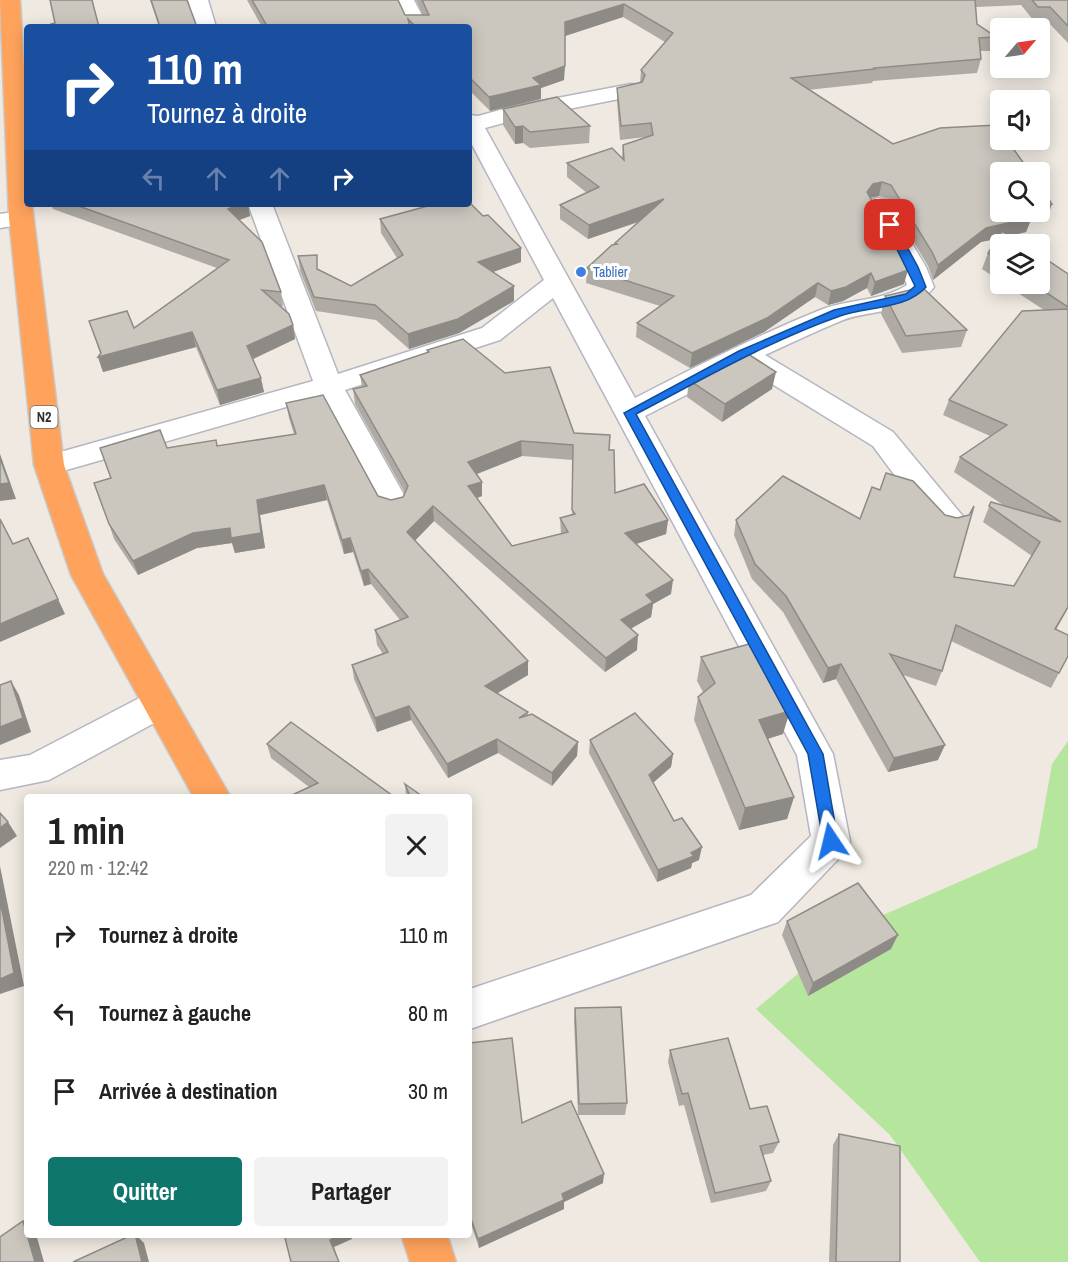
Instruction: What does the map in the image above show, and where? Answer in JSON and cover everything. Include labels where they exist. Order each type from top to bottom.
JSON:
[{"type":"highway","name":"N2","points":[[10,0],[10,219],[49,465],[87,575],[211,794]]},
{"type":"highway","points":[[425,1238],[433,1262]]},
{"type":"street","points":[[198,0],[205,24]]},
{"type":"street","points":[[404,0],[416,24]]},
{"type":"street","points":[[472,123],[631,90]]},
{"type":"street","points":[[472,125],[815,754],[831,841],[764,909],[472,1008]]},
{"type":"street","points":[[630,413],[743,354],[838,312],[910,296],[921,287],[913,267],[879,205]]},
{"type":"street","points":[[261,207],[329,386],[393,502]]},
{"type":"street","points":[[49,465],[329,386],[491,334],[557,282]]},
{"type":"street","points":[[743,354],[883,439],[924,492],[951,520]]},
{"type":"street","points":[[0,775],[36,769],[159,704]]},
{"type":"green space","points":[[1068,741],[1068,1262],[980,1262],[890,1135],[756,1009],[851,929],[1037,848],[1052,764]]},
{"type":"building","points":[[50,0],[92,0],[98,24],[51,24],[55,23]]},
{"type":"building","points":[[151,0],[187,0],[196,24],[159,24]]},
{"type":"building","points":[[252,0],[398,0],[405,15],[429,15],[422,0],[975,0],[977,24],[990,33],[990,37],[979,38],[981,59],[791,78],[893,144],[940,128],[990,125],[990,150],[1014,150],[1023,162],[990,162],[990,222],[1013,222],[986,228],[938,265],[891,185],[882,182],[873,184],[867,192],[902,254],[908,270],[875,282],[871,273],[846,287],[831,291],[818,283],[767,318],[692,353],[637,323],[674,296],[587,268],[612,245],[617,244],[615,243],[664,199],[589,225],[560,205],[599,187],[567,163],[612,148],[624,160],[623,145],[653,135],[651,123],[621,126],[617,88],[642,82],[645,75],[641,70],[673,33],[624,4],[565,22],[565,66],[533,78],[541,85],[489,97],[472,80],[472,24],[413,24],[408,19],[409,24],[266,24]]},
{"type":"building","points":[[1032,0],[1068,0],[1068,26],[1050,7],[1038,7]]},
{"type":"building","points":[[557,97],[590,126],[530,132],[523,126],[515,127],[503,109]]},
{"type":"building","points":[[472,205],[483,216],[488,215],[521,248],[478,262],[514,286],[458,319],[408,334],[375,305],[314,297],[298,256],[317,255],[317,269],[351,286],[403,255],[380,219],[424,207],[472,207]]},
{"type":"building","points":[[81,207],[233,207],[228,209],[262,242],[281,292],[262,290],[289,314],[293,325],[247,346],[261,378],[217,390],[192,332],[98,357],[101,353],[89,321],[127,311],[134,328],[229,260]]},
{"type":"building","points":[[1050,262],[1068,274],[1068,307],[1048,294]]},
{"type":"building","points":[[922,287],[967,330],[906,336],[885,296]]},
{"type":"building","points":[[1068,309],[1068,607],[1055,629],[1068,635],[1068,656],[1059,673],[956,625],[942,671],[890,654],[945,745],[894,758],[841,664],[828,668],[786,596],[755,564],[736,520],[783,476],[860,519],[872,487],[880,490],[886,473],[913,481],[945,515],[957,518],[969,515],[974,506],[954,577],[1014,586],[1040,542],[989,506],[991,502],[1061,522],[960,457],[1007,425],[949,400],[1022,311]]},
{"type":"building","points":[[463,339],[505,373],[550,367],[574,433],[610,435],[609,450],[614,450],[615,493],[644,484],[668,520],[625,533],[673,580],[646,595],[653,602],[621,620],[638,635],[606,658],[433,506],[407,532],[528,661],[485,686],[528,712],[519,718],[532,714],[578,742],[552,773],[497,739],[447,764],[409,706],[375,718],[352,665],[388,652],[375,630],[408,617],[368,569],[361,571],[350,538],[342,540],[324,485],[257,500],[261,533],[231,538],[230,528],[193,533],[133,561],[109,524],[94,483],[111,478],[100,448],[160,430],[167,448],[216,440],[217,446],[296,434],[286,403],[323,395],[378,496],[391,500],[403,497],[408,486],[353,389],[367,386],[360,375],[429,352],[427,350]],"holes":[[[521,441],[573,445],[572,510],[575,514],[560,518],[568,532],[512,546],[468,486],[482,482],[468,462]]]},
{"type":"building","points":[[745,352],[776,372],[725,404],[689,380]]},
{"type":"building","points":[[0,458],[9,483],[0,484]]},
{"type":"building","points":[[0,519],[13,544],[28,538],[58,599],[0,624]]},
{"type":"building","points":[[753,643],[790,711],[759,720],[794,797],[745,808],[698,697],[715,683],[701,657]]},
{"type":"building","points":[[11,681],[23,718],[0,727],[0,685]]},
{"type":"building","points":[[635,713],[673,754],[649,775],[674,821],[682,818],[702,847],[691,853],[694,856],[658,870],[590,740]]},
{"type":"building","points":[[291,722],[390,794],[294,794],[318,783],[267,744]]},
{"type":"building","points":[[405,784],[419,794],[409,794]]},
{"type":"building","points":[[0,813],[8,822],[0,828]]},
{"type":"building","points":[[858,883],[898,935],[813,983],[787,921]]},
{"type":"building","points":[[0,900],[14,973],[0,979]]},
{"type":"building","points":[[621,1007],[627,1103],[579,1104],[575,1008]]},
{"type":"building","points":[[512,1038],[522,1123],[571,1101],[604,1174],[562,1194],[564,1200],[478,1239],[472,1222],[472,1043]]},
{"type":"building","points":[[728,1038],[750,1109],[767,1106],[779,1142],[760,1146],[771,1181],[715,1193],[688,1093],[682,1094],[670,1050]]},
{"type":"building","points":[[839,1134],[900,1146],[900,1262],[836,1262]]},
{"type":"building","points":[[23,1221],[24,1238],[28,1238],[35,1262],[0,1262],[0,1237]]},
{"type":"building","points":[[126,1238],[136,1238],[142,1262],[73,1262]]},
{"type":"building","points":[[285,1238],[334,1238],[330,1240],[339,1262],[291,1262]]},
{"type":"place","name":"Tablier","points":[[581,272]]},
{"type":"route","points":[[831,841],[815,754],[630,413],[743,354],[838,312],[910,296],[921,287],[890,225]]}]
